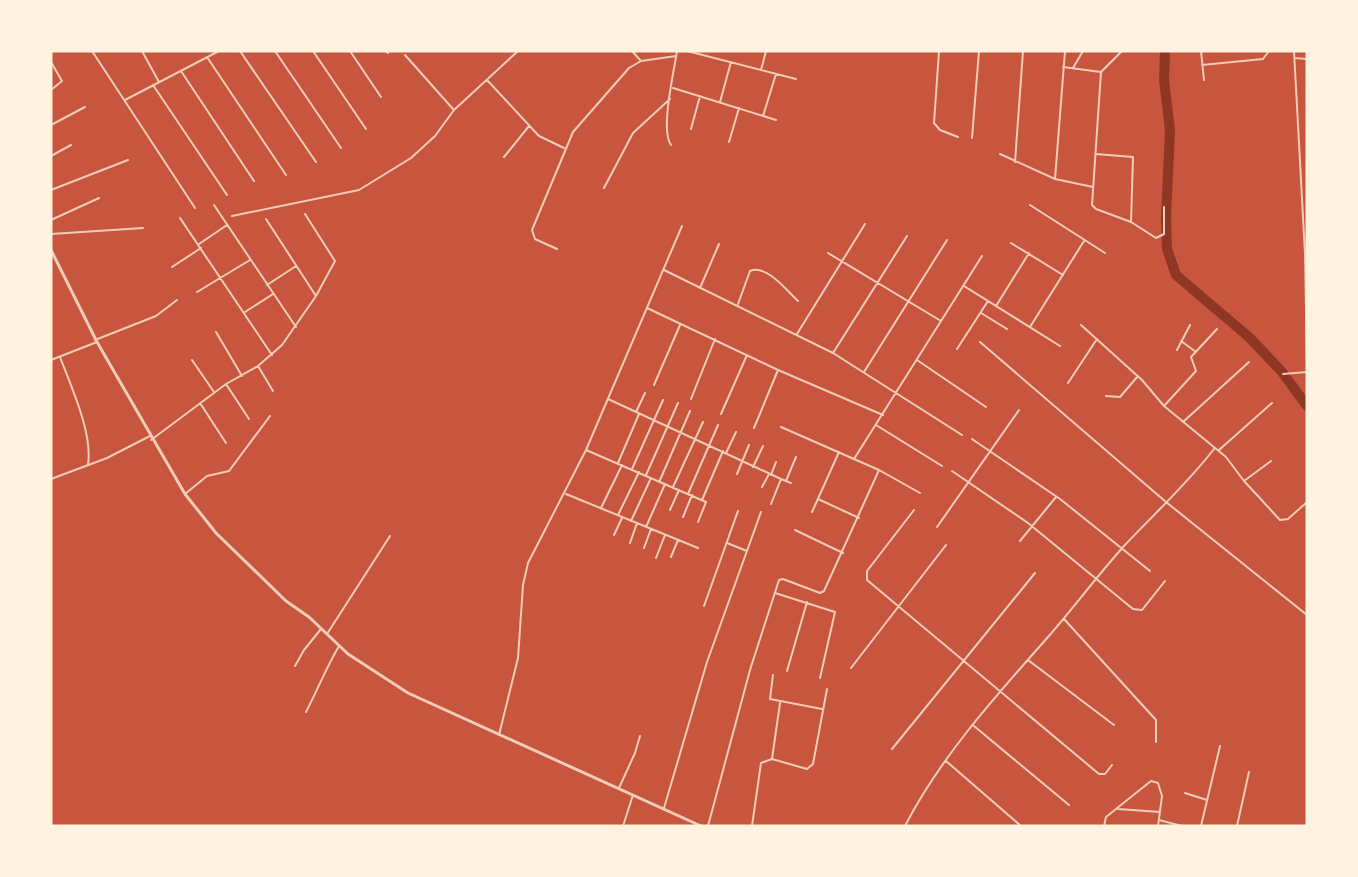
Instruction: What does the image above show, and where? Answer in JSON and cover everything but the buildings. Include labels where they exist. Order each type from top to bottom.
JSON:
[{"type":"street","points":[[92,51],[195,208]]},
{"type":"street","points":[[142,51],[159,82]]},
{"type":"street","points":[[125,100],[219,51]]},
{"type":"street","points":[[240,51],[316,162]]},
{"type":"street","points":[[275,51],[341,148]]},
{"type":"street","points":[[313,51],[366,129]]},
{"type":"street","points":[[350,51],[381,97]]},
{"type":"street","points":[[232,216],[359,190],[411,158],[435,136],[454,110],[518,51]]},
{"type":"street","points":[[632,51],[640,61]]},
{"type":"street","points":[[671,145],[665,134],[677,51]]},
{"type":"street","points":[[687,51],[796,79]]},
{"type":"street","points":[[761,70],[766,51]]},
{"type":"street","points":[[939,51],[934,123],[940,130],[958,137]]},
{"type":"street","points":[[972,138],[979,51]]},
{"type":"street","points":[[1015,162],[1023,51]]},
{"type":"street","points":[[1054,179],[1065,51]]},
{"type":"street","points":[[1073,68],[1083,51]]},
{"type":"street","points":[[1122,51],[1101,72],[1093,187],[1094,208],[1131,222],[1148,235],[1161,237],[1164,234],[1164,207]]},
{"type":"street","points":[[1201,51],[1204,80]]},
{"type":"street","points":[[1202,64],[1263,59],[1269,51]]},
{"type":"street","points":[[1283,374],[1307,371],[1306,254],[1294,51]]},
{"type":"street","points":[[405,55],[454,110]]},
{"type":"street","points":[[557,249],[535,239],[532,230],[564,148],[573,132],[608,91],[640,61],[676,56]]},
{"type":"street","points":[[207,57],[286,175]]},
{"type":"street","points":[[1295,58],[1307,59]]},
{"type":"street","points":[[51,62],[62,81],[51,90]]},
{"type":"street","points":[[720,102],[731,62]]},
{"type":"street","points":[[1063,67],[1101,72]]},
{"type":"street","points":[[181,71],[254,181]]},
{"type":"street","points":[[763,116],[776,74]]},
{"type":"street","points":[[487,80],[539,136],[564,148]]},
{"type":"street","points":[[153,85],[226,195]]},
{"type":"street","points":[[673,88],[776,120]]},
{"type":"street","points":[[691,129],[700,96]]},
{"type":"street","points":[[604,188],[633,133],[670,99]]},
{"type":"street","points":[[51,125],[85,107]]},
{"type":"street","points":[[729,142],[740,108]]},
{"type":"street","points":[[504,157],[529,126]]},
{"type":"street","points":[[51,156],[71,145]]},
{"type":"street","points":[[1000,154],[1054,179],[1093,187]]},
{"type":"street","points":[[1096,154],[1133,157],[1131,222]]},
{"type":"street","points":[[51,190],[128,160]]},
{"type":"street","points":[[51,220],[99,198]]},
{"type":"street","points":[[214,205],[296,327]]},
{"type":"street","points":[[1030,205],[1105,253]]},
{"type":"street","points":[[51,480],[151,438],[226,384],[258,366],[272,355],[296,327],[335,261],[305,214]]},
{"type":"street","points":[[180,218],[272,355]]},
{"type":"street","points":[[266,219],[316,296]]},
{"type":"street","points":[[796,334],[865,224]]},
{"type":"street","points":[[198,244],[226,225]]},
{"type":"street","points":[[499,735],[518,658],[523,585],[528,563],[539,538],[566,494],[682,226]]},
{"type":"street","points":[[51,234],[143,228]]},
{"type":"street","points":[[833,353],[906,236]]},
{"type":"street","points":[[864,373],[947,240]]},
{"type":"street","points":[[1030,327],[1084,241]]},
{"type":"street","points":[[1011,243],[1063,275]]},
{"type":"street","points":[[700,288],[719,244]]},
{"type":"street","points":[[172,267],[201,248]]},
{"type":"street","points":[[51,250],[96,341],[185,494],[216,533],[254,573],[322,629],[339,646],[408,693],[702,826]]},
{"type":"street","points":[[828,253],[942,321]]},
{"type":"street","points":[[996,306],[1029,253]]},
{"type":"street","points":[[854,459],[982,256]]},
{"type":"street","points":[[197,292],[250,260]]},
{"type":"street","points":[[267,285],[296,266]]},
{"type":"street","points":[[737,305],[750,271],[757,268],[765,271],[798,301]]},
{"type":"street","points":[[664,270],[833,353],[962,435]]},
{"type":"street","points":[[964,286],[1060,346]]},
{"type":"street","points":[[244,312],[273,294]]},
{"type":"street","points":[[51,360],[156,316],[177,300]]},
{"type":"street","points":[[957,349],[988,301]]},
{"type":"street","points":[[647,308],[778,370],[883,415]]},
{"type":"street","points":[[981,313],[1007,329]]},
{"type":"street","points":[[654,385],[681,324]]},
{"type":"street","points":[[1081,325],[1138,376],[1164,406],[1214,449],[1219,450],[1244,481],[1282,521],[1307,502]]},
{"type":"street","points":[[1177,350],[1190,325]]},
{"type":"street","points":[[1164,406],[1196,371],[1191,359],[1217,329]]},
{"type":"street","points":[[216,332],[242,376]]},
{"type":"street","points":[[691,399],[715,339]]},
{"type":"street","points":[[1068,383],[1097,339]]},
{"type":"street","points":[[1181,341],[1196,352]]},
{"type":"street","points":[[980,342],[1166,502],[1307,615]]},
{"type":"street","points":[[721,414],[747,355]]},
{"type":"street","points":[[60,357],[90,453],[88,464]]},
{"type":"street","points":[[192,360],[214,393]]},
{"type":"street","points":[[917,360],[987,407]]},
{"type":"street","points":[[1183,422],[1249,362]]},
{"type":"street","points":[[258,366],[273,391]]},
{"type":"street","points":[[754,428],[778,370]]},
{"type":"street","points":[[1106,396],[1120,397],[1138,376]]},
{"type":"street","points":[[226,384],[249,419]]},
{"type":"street","points":[[601,508],[620,464],[645,393]]},
{"type":"street","points":[[608,399],[791,483]]},
{"type":"street","points":[[632,469],[663,400]]},
{"type":"street","points":[[200,403],[226,443]]},
{"type":"street","points":[[646,475],[678,403]]},
{"type":"street","points":[[1219,450],[1272,403]]},
{"type":"street","points":[[937,528],[967,481],[1019,410]]},
{"type":"street","points":[[660,482],[690,411]]},
{"type":"street","points":[[185,494],[207,476],[230,471],[270,416]]},
{"type":"street","points":[[673,487],[703,422]]},
{"type":"street","points":[[688,494],[718,425]]},
{"type":"street","points":[[876,425],[942,466]]},
{"type":"street","points":[[781,428],[879,470],[920,493]]},
{"type":"street","points":[[702,500],[736,432]]},
{"type":"street","points":[[972,439],[1056,496],[1150,571]]},
{"type":"street","points":[[737,474],[749,445]]},
{"type":"street","points":[[753,467],[763,446]]},
{"type":"street","points":[[905,826],[919,800],[946,761],[1001,691],[1122,549],[1194,474],[1214,449]]},
{"type":"street","points":[[586,450],[706,502],[698,522]]},
{"type":"street","points":[[812,512],[839,452]]},
{"type":"street","points":[[786,481],[796,457]]},
{"type":"street","points":[[1244,481],[1271,461]]},
{"type":"street","points":[[762,487],[776,462]]},
{"type":"street","points":[[708,826],[750,670],[779,580],[783,579],[820,593],[824,591],[879,470]]},
{"type":"street","points":[[952,471],[1032,526],[1096,581],[1138,612],[1165,581]]},
{"type":"street","points":[[618,515],[639,472]]},
{"type":"street","points":[[631,521],[651,478]]},
{"type":"street","points":[[771,504],[781,479]]},
{"type":"street","points":[[646,527],[665,484]]},
{"type":"street","points":[[670,510],[679,490]]},
{"type":"street","points":[[566,494],[698,548]]},
{"type":"street","points":[[683,517],[692,495]]},
{"type":"street","points":[[1020,541],[1056,496]]},
{"type":"street","points":[[818,499],[859,518]]},
{"type":"street","points":[[914,510],[866,576],[1099,774],[1105,774],[1112,765]]},
{"type":"street","points":[[704,606],[738,511]]},
{"type":"street","points":[[664,808],[707,662],[761,512]]},
{"type":"street","points":[[614,534],[622,517]]},
{"type":"street","points":[[630,543],[637,524]]},
{"type":"street","points":[[644,548],[651,529]]},
{"type":"street","points":[[795,530],[843,552]]},
{"type":"street","points":[[656,558],[665,535]]},
{"type":"street","points":[[327,634],[390,536]]},
{"type":"street","points":[[671,556],[678,540]]},
{"type":"street","points":[[727,543],[747,551]]},
{"type":"street","points":[[851,668],[946,545]]},
{"type":"street","points":[[892,749],[1035,573]]},
{"type":"street","points":[[775,593],[807,601],[835,612],[820,678]]},
{"type":"street","points":[[787,671],[807,601]]},
{"type":"street","points":[[1064,619],[1156,720],[1156,742]]},
{"type":"street","points":[[295,666],[304,650],[322,629]]},
{"type":"street","points":[[306,712],[322,681],[324,671],[339,646]]},
{"type":"street","points":[[1028,660],[1114,725]]},
{"type":"street","points":[[774,675],[768,696],[770,699],[822,709]]},
{"type":"street","points":[[752,826],[761,763],[772,759],[810,768],[827,689]]},
{"type":"street","points":[[772,759],[780,702]]},
{"type":"street","points":[[973,726],[1069,805]]},
{"type":"street","points":[[619,788],[640,736]]},
{"type":"street","points":[[1201,826],[1220,746]]},
{"type":"street","points":[[946,761],[1021,826]]},
{"type":"street","points":[[1237,826],[1249,772]]},
{"type":"street","points":[[1104,826],[1106,817],[1154,781],[1162,792],[1158,826]]},
{"type":"street","points":[[1185,793],[1207,800]]},
{"type":"street","points":[[623,826],[633,794]]},
{"type":"street","points":[[1117,808],[1160,812]]},
{"type":"street","points":[[1159,820],[1182,826]]},
{"type":"waterway","points":[[1165,51],[1164,80],[1170,130],[1166,217],[1167,249],[1176,275],[1250,338],[1282,372],[1307,406]]}]
